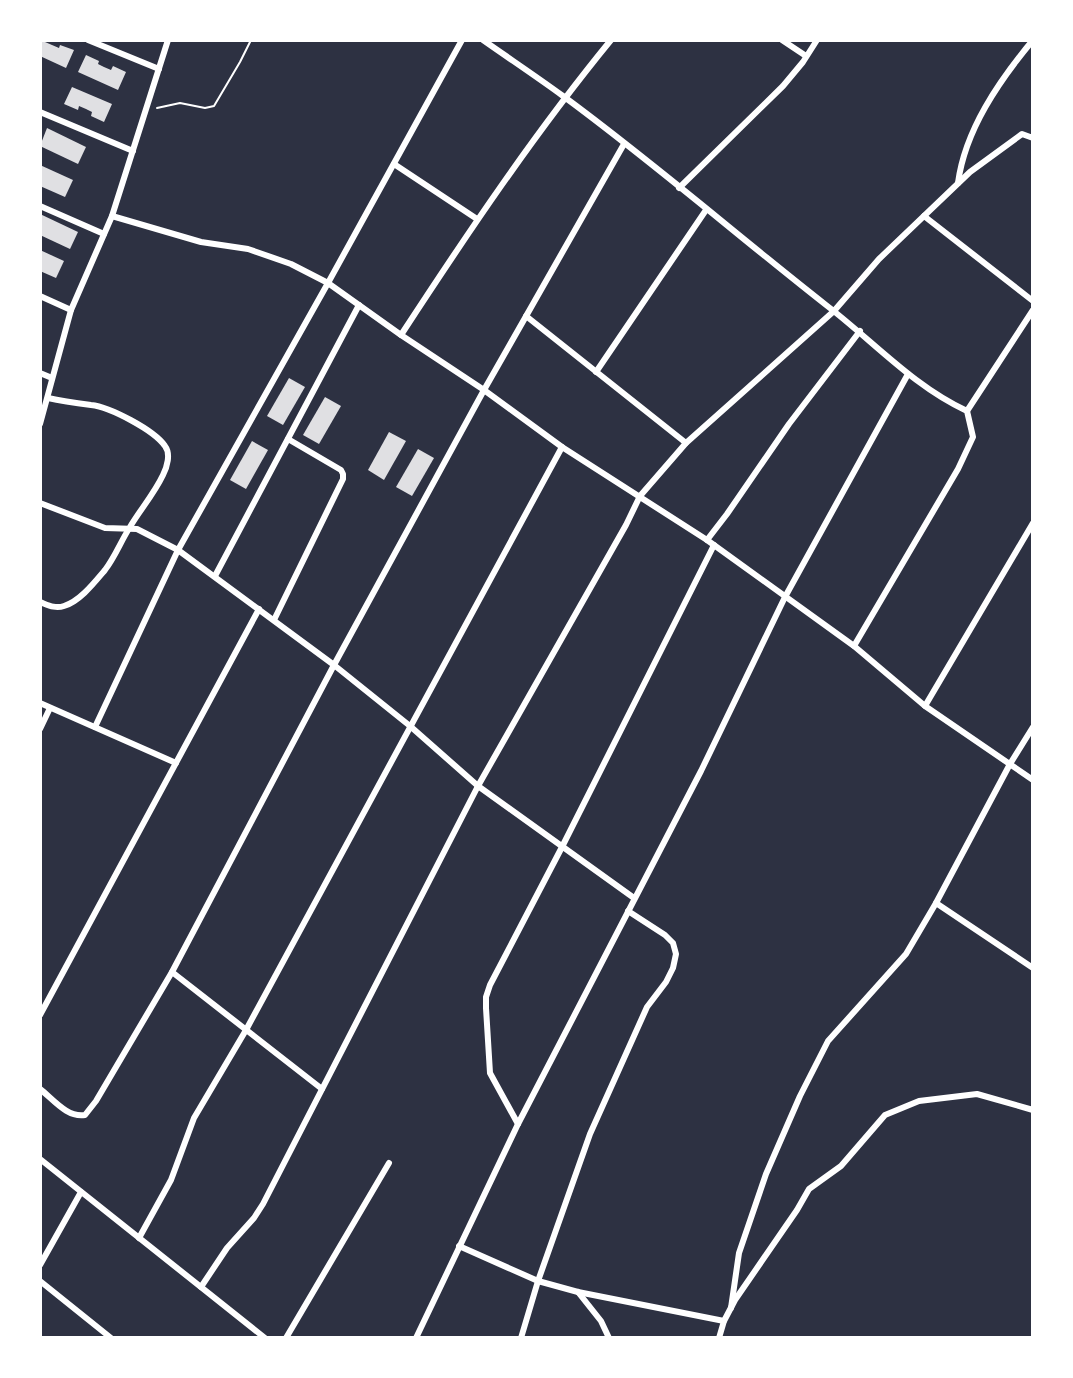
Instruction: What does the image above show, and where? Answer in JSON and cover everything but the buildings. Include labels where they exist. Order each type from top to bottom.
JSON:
[{"type":"street","points":[[88,40],[159,69]]},
{"type":"street","points":[[40,424],[71,310],[112,216],[168,40]]},
{"type":"street","points":[[95,727],[178,550],[462,40]]},
{"type":"street","points":[[483,40],[565,97],[860,331],[908,374],[945,401],[967,411]]},
{"type":"street","points":[[401,335],[477,219],[565,97],[611,40]]},
{"type":"street","points":[[782,40],[806,56]]},
{"type":"street","points":[[679,188],[783,86],[817,40]]},
{"type":"street","points":[[958,183],[961,160],[975,127],[1017,59],[1033,40]]},
{"type":"street","points":[[40,112],[133,151]]},
{"type":"street","points":[[201,1287],[227,1248],[263,1204],[478,786],[619,539],[640,496],[686,443],[834,311],[879,259],[970,172],[1022,134],[1033,138]]},
{"type":"street","points":[[40,1089],[77,1116],[85,1115],[96,1101],[172,972],[484,390],[624,144]]},
{"type":"street","points":[[394,164],[477,219]]},
{"type":"street","points":[[40,206],[104,234]]},
{"type":"street","points":[[596,372],[706,210]]},
{"type":"street","points":[[112,216],[201,242],[248,249],[291,264],[328,283],[562,447],[707,540],[854,646],[925,706],[1033,780]]},
{"type":"street","points":[[924,216],[1033,301]]},
{"type":"street","points":[[40,296],[71,310]]},
{"type":"street","points":[[215,576],[359,305]]},
{"type":"street","points":[[854,646],[963,458],[973,437],[967,411],[1033,310]]},
{"type":"street","points":[[526,316],[686,443]]},
{"type":"street","points":[[707,540],[860,331]]},
{"type":"street","points":[[40,373],[52,378]]},
{"type":"street","points":[[416,1338],[518,1124],[701,771],[785,597],[908,374]]},
{"type":"street","points":[[40,602],[57,608],[67,605],[107,568],[163,475],[169,453],[166,446],[147,431],[114,413],[91,405],[48,398]]},
{"type":"street","points":[[274,620],[343,479],[341,470],[288,439]]},
{"type":"street","points":[[139,1238],[171,1180],[194,1118],[246,1030],[562,447]]},
{"type":"street","points":[[40,503],[105,528],[137,529],[178,550],[334,665],[478,786],[634,898]]},
{"type":"street","points":[[925,706],[1033,523]]},
{"type":"street","points":[[518,1124],[490,1073],[486,997],[490,985],[714,545]]},
{"type":"street","points":[[40,1015],[259,609]]},
{"type":"street","points":[[40,703],[176,763]]},
{"type":"street","points":[[40,729],[50,708]]},
{"type":"street","points":[[731,1308],[739,1253],[766,1174],[828,1041],[906,954],[1033,727]]},
{"type":"street","points":[[936,903],[1033,968]]},
{"type":"street","points":[[521,1338],[590,1134],[647,1007],[673,968],[676,954],[673,943],[628,911]]},
{"type":"street","points":[[172,972],[322,1089]]},
{"type":"street","points":[[719,1337],[731,1308],[809,1189],[841,1166],[885,1115],[919,1101],[977,1094],[1033,1110]]},
{"type":"street","points":[[40,1159],[265,1338]]},
{"type":"street","points":[[286,1338],[389,1163]]},
{"type":"street","points":[[40,1265],[81,1192]]},
{"type":"street","points":[[459,1246],[538,1281],[724,1321]]},
{"type":"street","points":[[40,1281],[111,1338]]},
{"type":"street","points":[[578,1292],[601,1321],[609,1338]]},
{"type":"path","points":[[146,109],[180,103],[205,108],[214,106],[251,40]]}]
